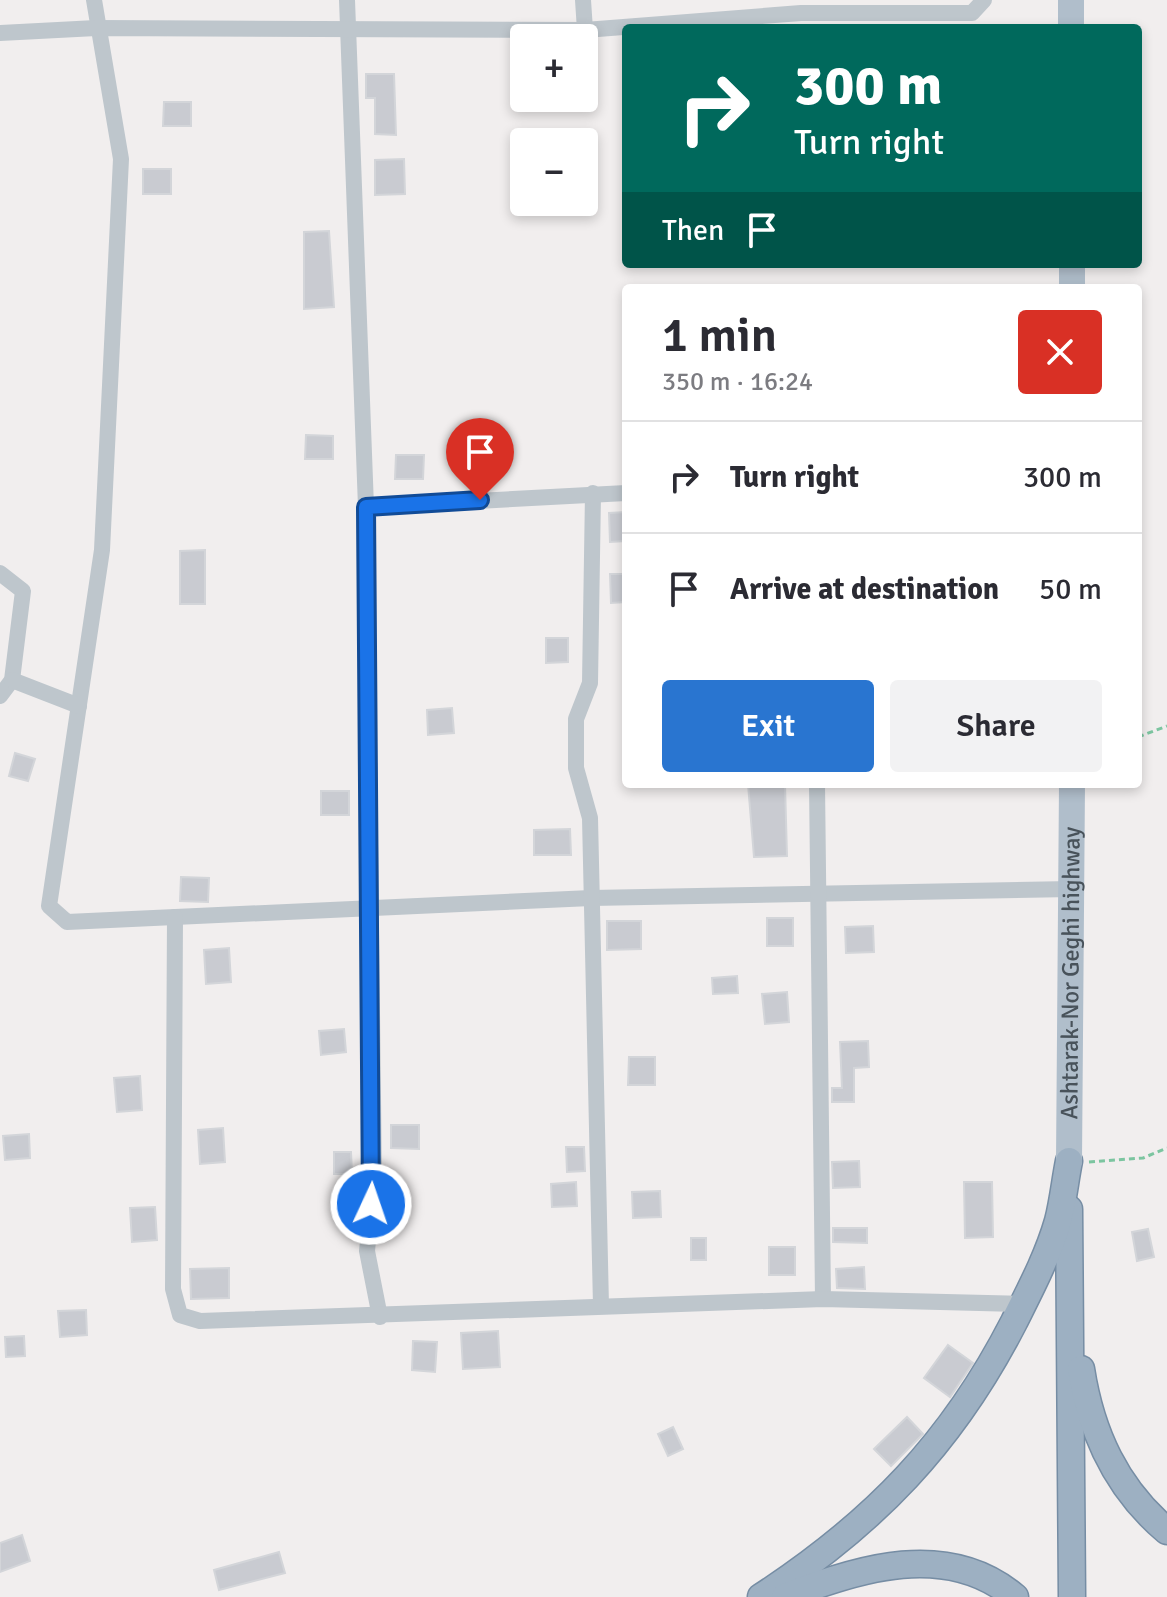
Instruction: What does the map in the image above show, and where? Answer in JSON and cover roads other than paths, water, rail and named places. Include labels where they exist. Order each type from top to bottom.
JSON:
[{"type":"highway","points":[[1069,1161],[1072,1597]]},
{"type":"highway","points":[[761,1597],[837,1542],[920,1465],[956,1422],[1023,1304],[1057,1222],[1069,1161]]},
{"type":"highway","points":[[1068,1280],[1085,1393],[1100,1443],[1126,1488],[1167,1531]]},
{"type":"highway","points":[[785,1597],[863,1571],[937,1564],[973,1570],[991,1578],[1015,1597]]},
{"type":"main road","points":[[1071,0],[1071,24]]},
{"type":"main road","name":"Ashtarak-Nor Geghi highway","points":[[1069,1161],[1072,788]]},
{"type":"street","points":[[94,0],[96,28],[121,159],[102,550],[49,906],[67,922],[371,911],[591,898],[820,891],[1072,889]]},
{"type":"street","points":[[347,0],[366,507],[374,1181],[367,1251],[380,1317]]},
{"type":"street","points":[[583,0],[585,24]]},
{"type":"street","points":[[639,24],[801,6],[972,13],[984,0]]},
{"type":"street","points":[[598,29],[622,26]]},
{"type":"street","points":[[0,33],[96,28],[510,30]]},
{"type":"street","points":[[593,493],[590,683],[576,719],[576,768],[590,818],[601,1306]]},
{"type":"street","points":[[366,507],[622,493]]},
{"type":"street","points":[[0,573],[23,591],[12,680],[0,696]]},
{"type":"street","points":[[12,680],[79,706]]},
{"type":"street","points":[[817,788],[823,1299]]},
{"type":"street","points":[[175,917],[173,1289],[180,1315],[200,1321],[380,1317],[823,1299],[1023,1304]]}]
